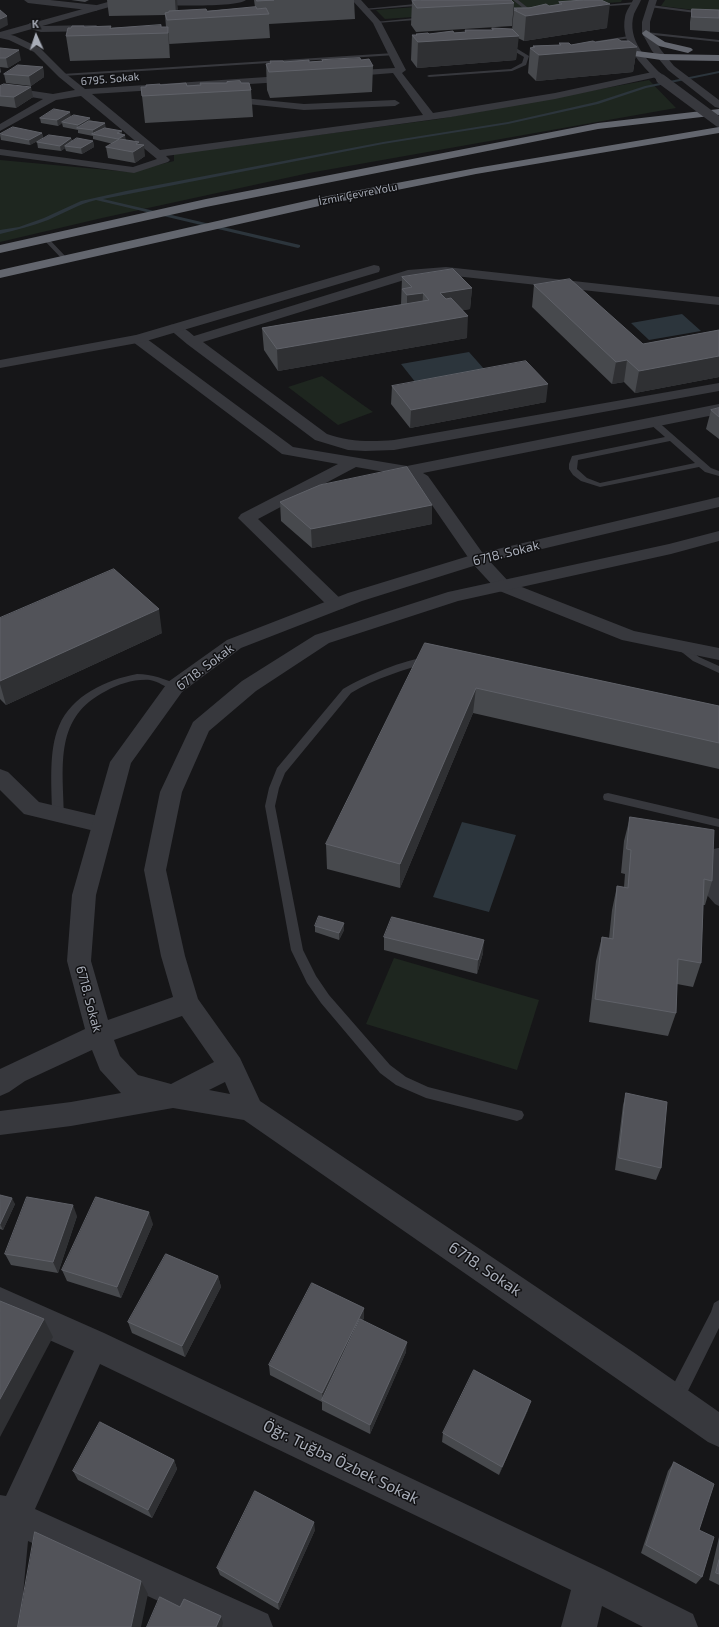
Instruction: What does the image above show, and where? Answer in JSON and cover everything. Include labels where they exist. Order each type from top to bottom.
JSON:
[{"type":"highway","points":[[646,33],[662,44],[674,48],[717,56]]},
{"type":"highway","points":[[659,54],[695,51]]},
{"type":"highway","points":[[637,54],[717,56]]},
{"type":"highway","points":[[681,76],[677,64],[684,61],[717,56]]},
{"type":"highway","points":[[598,126],[719,105]]},
{"type":"highway","name":"İzmir Çevre Yolu","points":[[0,249],[206,203],[598,126],[719,112]]},
{"type":"highway","name":"İzmir Çevre Yolu","points":[[0,274],[294,207],[476,171],[719,130]]},
{"type":"highway","points":[[476,171],[519,171],[585,158],[719,137]]},
{"type":"street","points":[[28,0],[96,8]]},
{"type":"street","points":[[0,35],[96,8],[129,2],[227,2],[242,0]]},
{"type":"street","points":[[637,2],[629,16],[629,37],[637,54],[659,76],[719,122]]},
{"type":"street","points":[[652,3],[646,22],[646,33],[659,54],[681,76],[719,105]]},
{"type":"street","points":[[332,75],[402,70],[377,22],[361,5],[346,6]]},
{"type":"street","points":[[30,26],[41,29],[103,28]]},
{"type":"street","points":[[0,35],[12,38],[37,50],[62,75],[100,105],[164,160],[134,170],[0,152]]},
{"type":"street","points":[[8,46],[37,50]]},
{"type":"street","points":[[396,71],[430,117]]},
{"type":"street","points":[[158,154],[430,117],[555,96],[659,76]]},
{"type":"street","name":"6795. Sokak","points":[[0,89],[53,97],[84,92],[310,77]]},
{"type":"street","points":[[0,128],[53,97]]},
{"type":"street","points":[[212,100],[304,106],[395,103]]},
{"type":"street","points":[[100,105],[116,104]]},
{"type":"street","points":[[0,364],[138,339],[374,269]]},
{"type":"street","points":[[192,341],[379,282],[413,273],[446,271],[719,301]]},
{"type":"street","points":[[175,328],[320,437],[338,444],[359,447],[394,445],[719,387]]},
{"type":"street","points":[[138,339],[288,451],[407,471],[422,479],[478,559],[503,586],[629,636],[719,654]]},
{"type":"street","points":[[407,471],[719,409]]},
{"type":"street","points":[[337,604],[247,518],[354,462]]},
{"type":"street","name":"6718. Sokak","points":[[719,502],[478,559],[355,597],[234,644],[175,687],[121,762],[84,895],[79,961],[99,1034],[109,1062],[130,1085],[173,1096],[250,1109],[675,1399],[719,1431]]},
{"type":"street","points":[[250,1109],[231,1066],[187,1003],[172,956],[155,870],[171,792],[200,727],[248,686],[322,639],[454,596],[671,549],[719,536]]},
{"type":"street","points":[[0,777],[32,808],[104,825]]},
{"type":"street","points":[[0,1084],[16,1073],[99,1034],[187,1003]]},
{"type":"street","points":[[0,1123],[71,1114],[173,1096],[231,1066]]},
{"type":"street","name":"Öğr. Tuğba Özbek Sokak","points":[[0,1302],[93,1344],[591,1581],[680,1627]]},
{"type":"street","points":[[2,1627],[7,1514],[93,1344]]},
{"type":"street","points":[[7,1514],[242,1624]]},
{"type":"street","points":[[580,1627],[591,1581]]},
{"type":"lane","points":[[515,0],[530,11]]},
{"type":"lane","points":[[591,6],[637,2]]},
{"type":"lane","points":[[652,3],[719,15]]},
{"type":"lane","points":[[361,5],[433,4]]},
{"type":"lane","points":[[523,11],[538,10]]},
{"type":"lane","points":[[377,22],[431,18]]},
{"type":"lane","points":[[646,33],[719,41]]},
{"type":"lane","points":[[575,45],[629,37]]},
{"type":"lane","points":[[429,76],[512,70],[524,64],[527,57],[498,39]]},
{"type":"lane","points":[[522,53],[529,52]]},
{"type":"lane","points":[[62,75],[394,54]]},
{"type":"lane","points":[[46,238],[65,258]]},
{"type":"lane","points":[[653,422],[708,470],[719,474]]},
{"type":"lane","points":[[672,438],[575,458],[572,462],[572,468],[575,473],[585,480],[600,485],[701,464]]},
{"type":"lane","points":[[681,647],[696,659],[719,670]]},
{"type":"lane","points":[[439,659],[419,661],[364,681],[353,686],[341,696],[281,771],[272,792],[270,806],[272,821],[297,950],[312,979],[342,1019],[385,1070],[401,1081],[426,1092],[517,1115]]},
{"type":"lane","points":[[58,814],[59,758],[61,739],[64,727],[70,715],[79,705],[91,695],[106,687],[132,678],[150,677],[175,687]]},
{"type":"lane","points":[[608,797],[719,823]]},
{"type":"lane","points":[[718,852],[713,895],[719,901]]},
{"type":"lane","points":[[675,1399],[718,1314],[719,1308]]},
{"type":"shaded area","points":[[510,0],[622,0],[621,2],[385,19],[376,10]]},
{"type":"shaded area","points":[[665,0],[719,0],[719,13],[661,6]]},
{"type":"shaded area","points":[[649,80],[676,108],[309,173],[0,242],[0,160],[130,172],[174,161],[174,154],[439,119]]},
{"type":"shaded area","points":[[682,314],[701,331],[649,340],[631,323]]},
{"type":"shaded area","points":[[469,352],[485,370],[416,383],[401,364]]},
{"type":"shaded area","points":[[322,376],[373,412],[338,425],[288,387]]},
{"type":"shaded area","points":[[462,822],[516,835],[489,912],[433,897]]},
{"type":"shaded area","points":[[394,958],[539,1000],[517,1070],[366,1024]]},
{"type":"building","points":[[511,0],[514,3],[417,8],[412,1]]},
{"type":"building","points":[[601,0],[610,4],[526,16],[514,10],[517,10],[514,8],[529,8],[546,4],[549,6],[562,4],[559,2]]},
{"type":"building","points":[[256,7],[257,9],[266,8],[269,14],[167,20],[165,13],[169,11],[206,9],[207,11]]},
{"type":"building","points":[[692,9],[719,10],[719,18],[692,17]]},
{"type":"building","points":[[0,10],[7,16],[0,19]]},
{"type":"building","points":[[161,25],[161,27],[168,27],[168,33],[66,36],[68,28],[71,28],[72,26],[111,26],[110,28]]},
{"type":"building","points":[[492,28],[512,29],[519,36],[418,42],[412,35],[453,31],[454,33],[466,32],[465,30],[493,30]]},
{"type":"building","points":[[618,39],[621,41],[629,41],[637,47],[539,55],[530,48],[535,47],[533,46],[561,45],[559,43],[569,43],[571,45]]},
{"type":"building","points":[[0,48],[19,50],[6,58],[0,58]]},
{"type":"building","points":[[360,58],[361,60],[369,59],[373,66],[269,72],[266,64],[271,63],[270,61],[284,62],[309,60],[309,62]]},
{"type":"building","points":[[18,65],[43,67],[29,76],[4,74]]},
{"type":"building","points":[[240,81],[241,83],[249,83],[251,90],[142,96],[141,87],[160,84],[186,83],[187,86],[201,85],[200,83],[227,83]]},
{"type":"building","points":[[4,84],[31,87],[14,97],[0,96],[0,86]]},
{"type":"building","points":[[54,109],[70,112],[57,120],[40,118]]},
{"type":"building","points":[[74,115],[90,118],[78,125],[62,122]]},
{"type":"building","points":[[89,121],[105,123],[93,130],[77,128]]},
{"type":"building","points":[[13,127],[42,133],[29,140],[0,134]]},
{"type":"building","points":[[105,128],[122,131],[117,133],[125,135],[118,139],[92,134]]},
{"type":"building","points":[[49,135],[71,138],[60,146],[37,142]]},
{"type":"building","points":[[77,138],[93,141],[81,148],[65,146]]},
{"type":"building","points":[[120,139],[139,142],[136,144],[144,145],[133,152],[106,147]]},
{"type":"building","points":[[453,269],[472,288],[440,293],[446,299],[451,298],[468,316],[277,349],[262,328],[429,300],[423,293],[407,295],[402,289],[412,287],[402,277]]},
{"type":"building","points":[[570,279],[643,344],[719,330],[719,356],[639,371],[627,360],[616,362],[534,285]]},
{"type":"building","points":[[526,361],[548,384],[411,410],[392,386]]},
{"type":"building","points":[[719,408],[719,417],[711,410]]},
{"type":"building","points":[[407,467],[432,505],[311,529],[280,502],[320,485]]},
{"type":"building","points":[[114,569],[159,609],[0,681],[0,618]]},
{"type":"building","points":[[425,643],[719,706],[719,743],[476,688],[400,864],[326,844]]},
{"type":"building","points":[[630,817],[714,830],[712,881],[704,879],[701,963],[678,959],[676,1013],[595,999],[602,937],[613,939],[617,886],[628,888],[631,850],[627,849]]},
{"type":"building","points":[[319,916],[344,923],[339,933],[315,926]]},
{"type":"building","points":[[392,917],[484,940],[478,960],[384,937]]},
{"type":"building","points":[[626,1093],[667,1102],[661,1168],[619,1158]]},
{"type":"building","points":[[0,1195],[12,1198],[0,1224]]},
{"type":"building","points":[[27,1197],[73,1205],[53,1262],[5,1254]]},
{"type":"building","points":[[96,1197],[149,1212],[117,1287],[62,1270]]},
{"type":"building","points":[[166,1254],[218,1276],[182,1346],[128,1322]]},
{"type":"building","points":[[312,1283],[364,1308],[322,1393],[269,1365]]},
{"type":"building","points":[[0,1301],[44,1319],[0,1399]]},
{"type":"building","points":[[360,1319],[407,1342],[370,1425],[322,1400]]},
{"type":"building","points":[[474,1370],[531,1401],[502,1467],[443,1433]]},
{"type":"building","points":[[100,1422],[174,1460],[148,1510],[73,1471]]},
{"type":"building","points":[[674,1462],[714,1484],[699,1530],[714,1537],[702,1577],[646,1545]]},
{"type":"building","points":[[255,1491],[314,1522],[278,1603],[217,1568]]},
{"type":"building","points":[[35,1532],[141,1581],[131,1627],[18,1627]]},
{"type":"building","points":[[719,1560],[719,1574],[716,1573]]},
{"type":"building","points":[[160,1597],[180,1607],[184,1599],[221,1616],[216,1627],[147,1627]]},
{"type":"waterway","points":[[0,232],[20,228],[46,219],[83,202],[126,192],[383,143],[508,123],[597,103],[645,87],[719,72]]},
{"type":"waterway","points":[[97,199],[298,246]]}]
